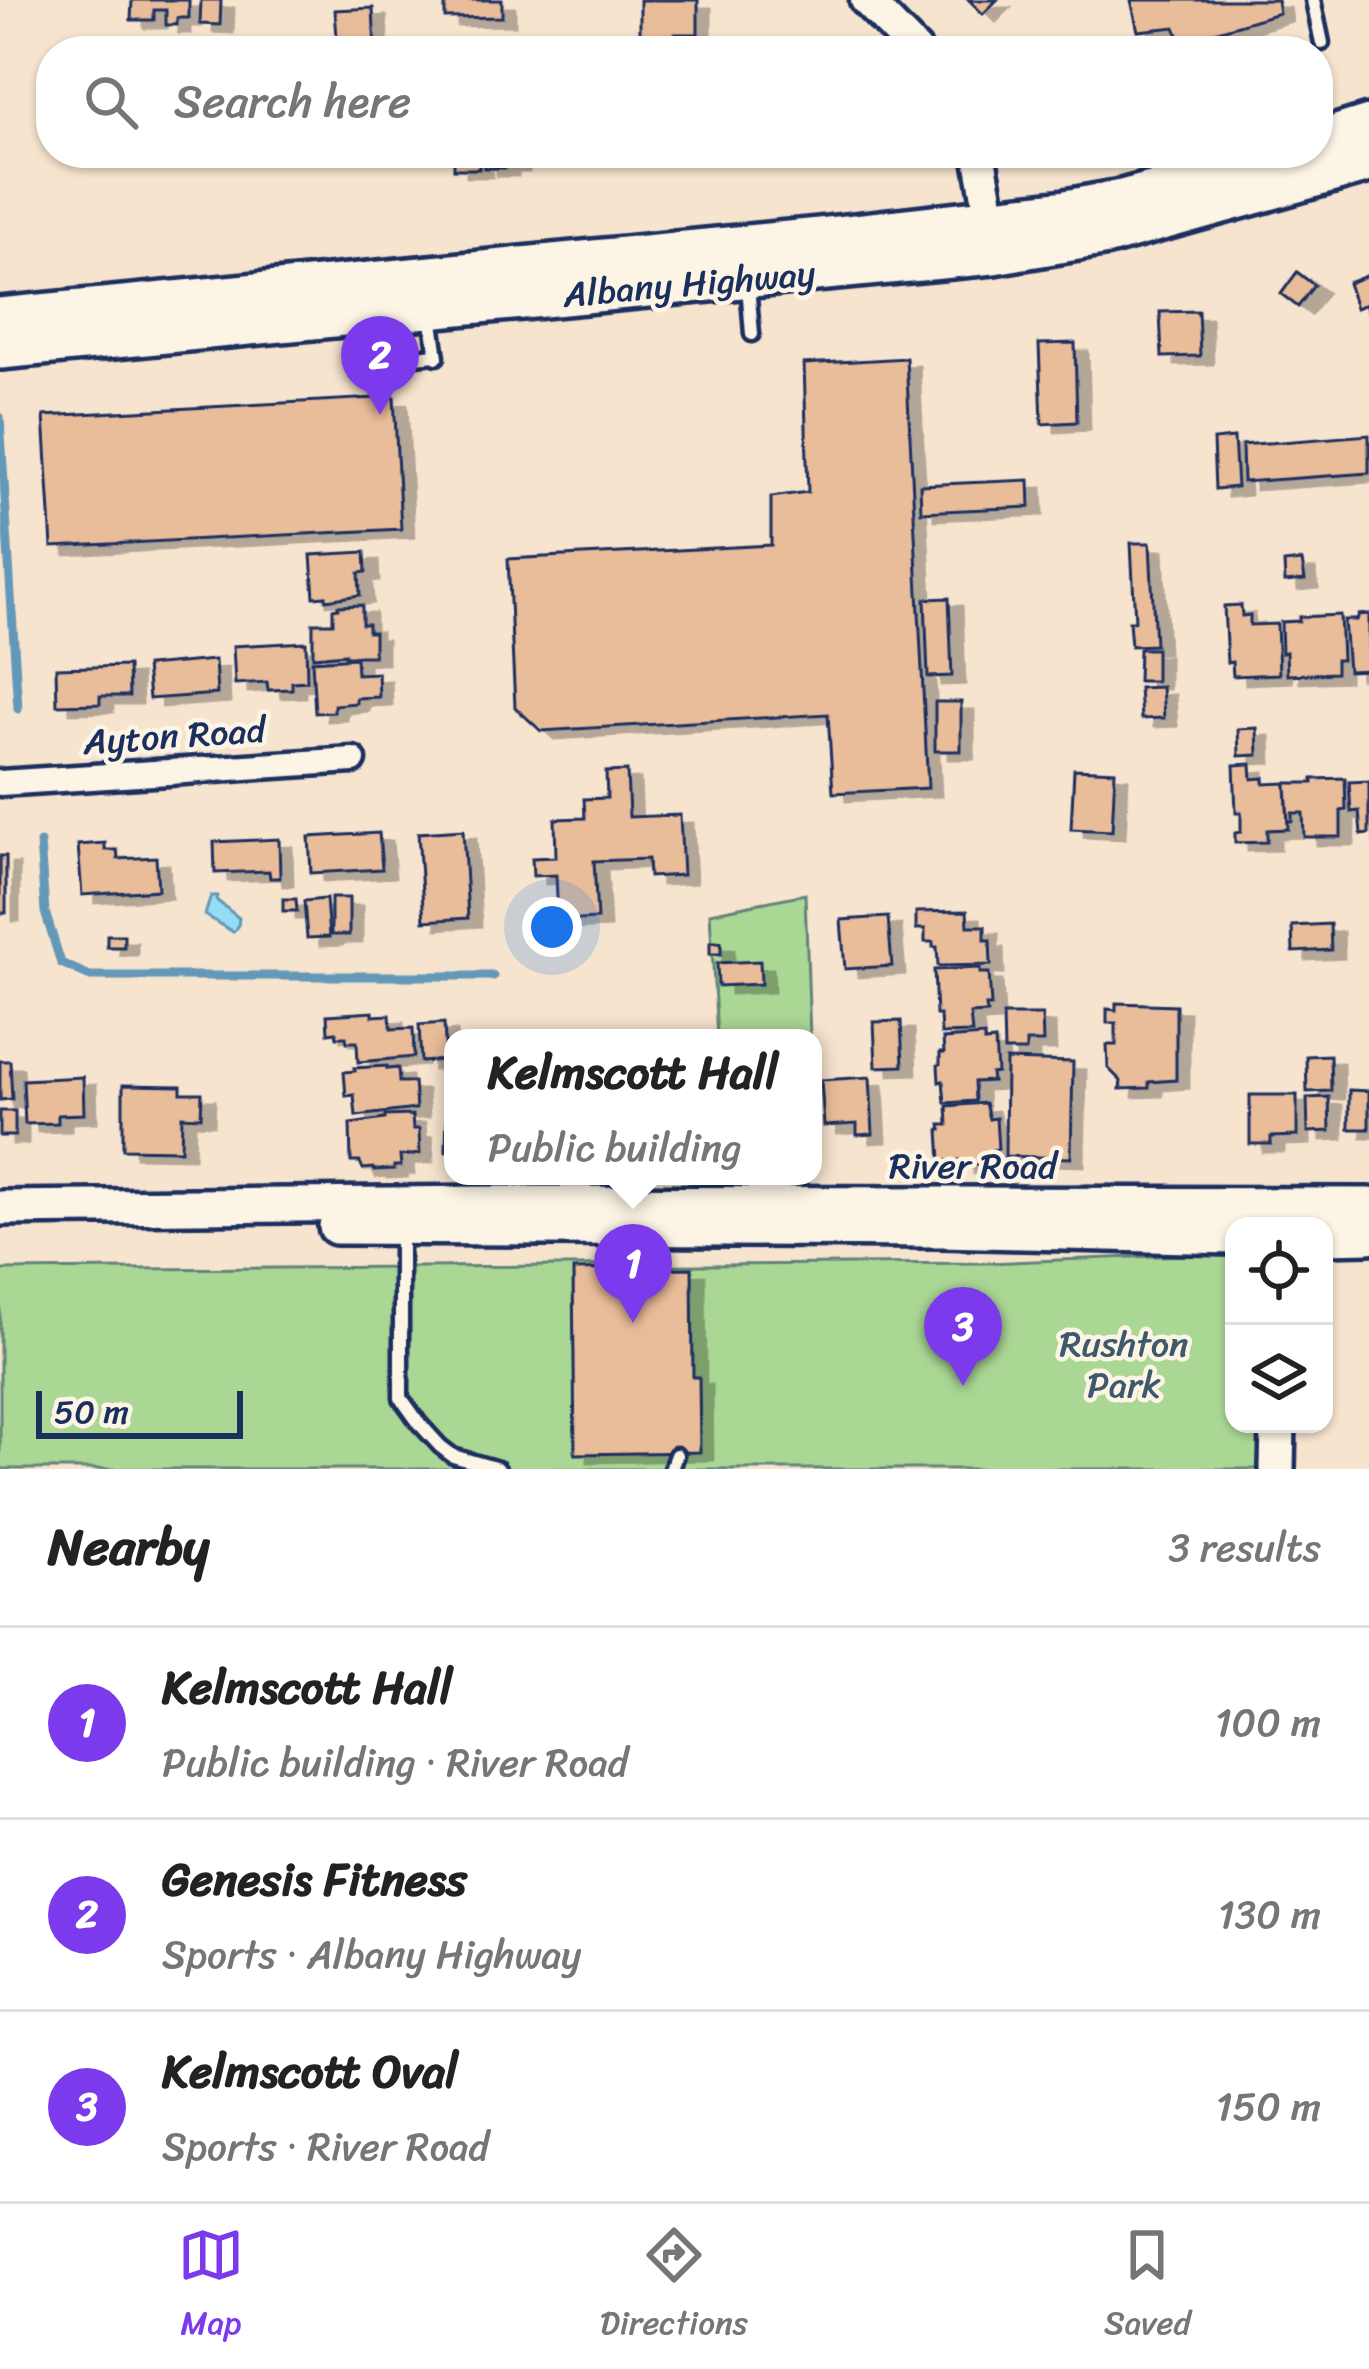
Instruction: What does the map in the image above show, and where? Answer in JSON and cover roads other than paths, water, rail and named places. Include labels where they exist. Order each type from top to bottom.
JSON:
[{"type":"highway","points":[[1333,136],[1369,125]]},
{"type":"highway","name":"Albany Highway","points":[[0,318],[820,238],[1108,235],[1369,162]]},
{"type":"highway","name":"Albany Highway","points":[[0,349],[747,278],[991,237],[1066,210],[1122,200],[1228,168]]},
{"type":"main road","name":"River Road","points":[[0,1208],[470,1203],[1280,1215],[1369,1205]]},
{"type":"main road","name":"River Road","points":[[0,1231],[401,1227],[1225,1237]]},
{"type":"main road","points":[[1333,1237],[1369,1236]]},
{"type":"main road","points":[[1277,1469],[1278,1433]]},
{"type":"street","points":[[866,0],[901,36]]},
{"type":"street","points":[[982,168],[991,237]]},
{"type":"street","name":"Ayton Road","points":[[0,783],[353,760]]},
{"type":"lane","points":[[1313,0],[1320,36]]},
{"type":"lane","points":[[747,278],[752,334]]},
{"type":"lane","points":[[394,358],[436,356],[431,308]]},
{"type":"lane","points":[[401,1227],[401,1398],[440,1447],[453,1456],[498,1469]]},
{"type":"water","points":[[211,896],[217,896],[239,918],[233,932],[205,915]]},
{"type":"waterway","points":[[0,417],[18,709]]},
{"type":"waterway","points":[[40,843],[45,912],[61,963],[90,976],[493,976]]},
{"type":"place","name":"Genesis Fitness","points":[[380,415]]},
{"type":"place","name":"Kelmscott Hall","points":[[633,1323]]},
{"type":"place","name":"Kelmscott Oval","points":[[963,1386]]},
{"type":"park label","name":"Rushton Park","points":[[1124,1364]]}]
